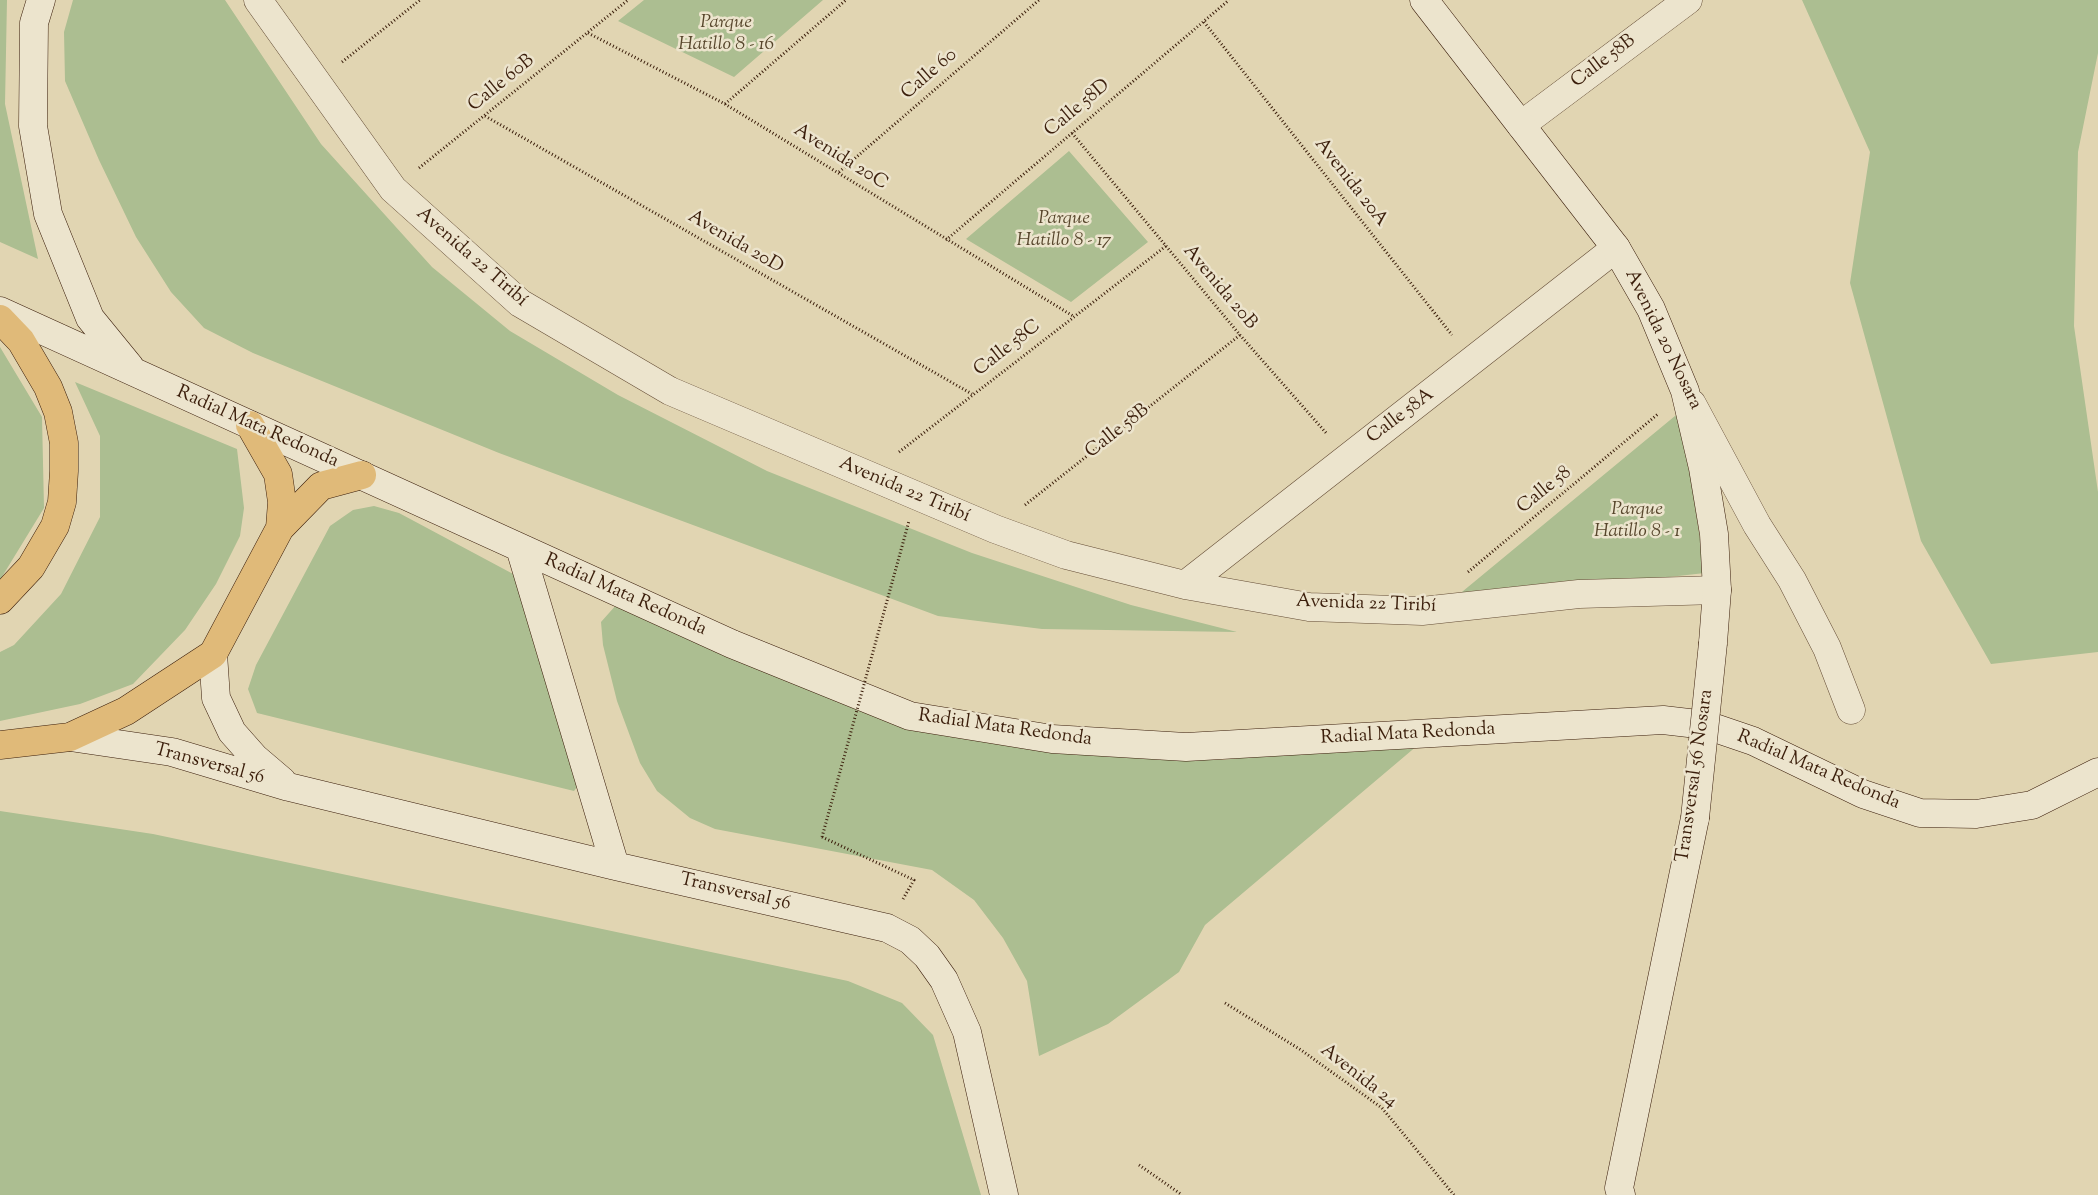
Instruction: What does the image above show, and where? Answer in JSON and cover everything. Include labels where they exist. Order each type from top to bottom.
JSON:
[{"type":"highway","points":[[0,319],[21,341],[48,387],[59,420],[64,443],[62,502],[55,526],[31,567],[0,600]]},
{"type":"highway","points":[[250,426],[278,474],[282,502],[280,528]]},
{"type":"highway","points":[[0,745],[70,737],[126,711],[213,654],[280,528],[321,486],[362,475]]},
{"type":"street","points":[[41,0],[34,23],[33,126],[48,214],[90,318],[134,372]]},
{"type":"street","name":"Avenida 22 Tiribí","points":[[258,0],[393,189],[520,303],[670,391],[995,529],[1066,555],[1185,585],[1309,607],[1422,610],[1578,594],[1717,590]]},
{"type":"street","name":"Avenida 20 Nosara","points":[[1424,0],[1616,248],[1651,309],[1685,392],[1758,524],[1792,580],[1827,648],[1851,710]]},
{"type":"street","name":"Calle 58B","points":[[1521,125],[1688,0]]},
{"type":"street","name":"Calle 58A","points":[[1185,585],[1474,361],[1616,248]]},
{"type":"street","name":"Radial Mata Redonda","points":[[0,311],[732,644],[910,716],[1052,739],[1186,747],[1663,720],[1706,725],[1753,741],[1863,794],[1920,813],[1976,814],[2032,805],[2098,772]]},
{"type":"street","name":"Transversal 56 Nosara","points":[[1616,1193],[1695,818],[1713,643],[1717,590],[1712,525],[1703,468],[1685,392]]},
{"type":"street","points":[[520,548],[615,866]]},
{"type":"street","name":"Transversal 56","points":[[213,654],[216,698],[232,732],[255,758],[289,787]]},
{"type":"street","name":"Transversal 56","points":[[70,737],[172,752],[289,787],[615,866],[887,928],[910,940],[927,956],[944,980],[967,1032],[1004,1195]]},
{"type":"path","points":[[317,83],[420,0]]},
{"type":"path","name":"Calle 60B","points":[[393,189],[628,0]]},
{"type":"path","points":[[725,104],[846,0]]},
{"type":"path","name":"Calle 60","points":[[839,172],[1039,0]]},
{"type":"path","name":"Calle 58D","points":[[946,240],[1229,0]]},
{"type":"path","name":"Avenida 20A","points":[[1204,22],[1474,361]]},
{"type":"path","name":"Avenida 20C","points":[[588,33],[725,104],[1073,316]]},
{"type":"path","name":"Avenida 20D","points":[[485,116],[972,394]]},
{"type":"path","name":"Avenida 20B","points":[[1072,133],[1240,335],[1348,458]]},
{"type":"path","name":"Calle 58C","points":[[869,476],[972,394],[1166,246]]},
{"type":"path","name":"Calle 58B","points":[[995,529],[1240,335]]},
{"type":"path","name":"Calle 58","points":[[1460,579],[1685,392]]},
{"type":"path","points":[[909,521],[822,837],[914,880]]},
{"type":"path","name":"Avenida 24","points":[[1225,1003],[1301,1050],[1382,1108],[1454,1195]]},
{"type":"path","points":[[1139,1165],[1182,1195]]},
{"type":"green space","points":[[0,0],[7,0],[5,104],[38,259],[0,242]]},
{"type":"green space","points":[[73,0],[225,0],[321,144],[432,267],[510,331],[618,395],[767,471],[972,553],[1131,605],[1237,632],[1042,629],[938,616],[499,453],[253,353],[204,328],[171,292],[136,237],[99,160],[65,81],[64,32]]},
{"type":"green space","name":"Parque Hatillo 8 - 16","points":[[644,0],[823,0],[734,77],[618,21]]},
{"type":"green space","points":[[1802,0],[2098,0],[2098,53],[2078,152],[2074,326],[2098,492],[2098,652],[1991,664],[1921,541],[1850,283],[1870,152]]},
{"type":"green space","name":"Parque Hatillo 8 - 17","points":[[1069,151],[1148,242],[1071,302],[966,239]]},
{"type":"green space","points":[[0,347],[42,417],[44,508],[0,580]]},
{"type":"green space","points":[[75,382],[237,449],[244,508],[240,536],[216,584],[185,630],[133,684],[80,704],[0,721],[0,652],[14,645],[61,594],[100,517],[100,436]]},
{"type":"green space","name":"Parque Hatillo 8 - 1","points":[[1681,411],[1705,573],[1451,601]]},
{"type":"green space","points":[[374,506],[399,513],[515,575],[583,779],[574,791],[257,713],[248,689],[256,665],[330,526],[353,510]]},
{"type":"green space","points":[[617,604],[831,690],[1104,753],[1224,760],[1301,749],[1418,745],[1205,925],[1179,972],[1108,1024],[1039,1056],[1027,981],[1003,938],[974,900],[932,870],[715,829],[690,818],[657,791],[640,763],[617,701],[603,645],[601,622]]},
{"type":"green space","points":[[0,811],[153,834],[848,981],[902,1003],[933,1035],[981,1195],[0,1195]]}]
